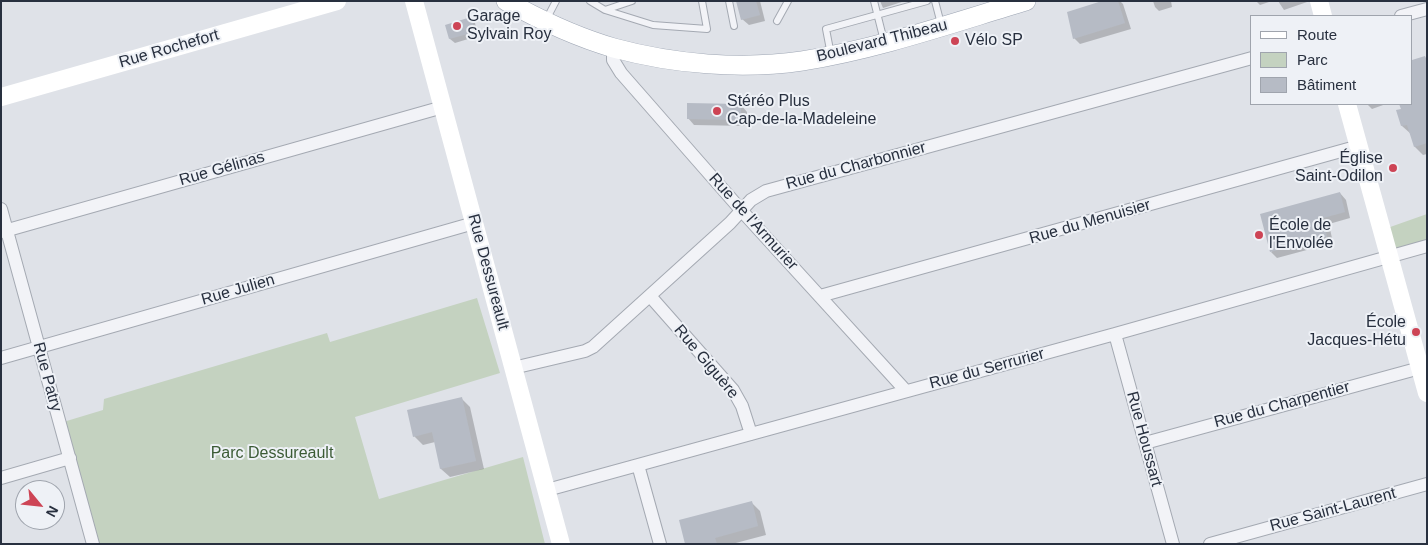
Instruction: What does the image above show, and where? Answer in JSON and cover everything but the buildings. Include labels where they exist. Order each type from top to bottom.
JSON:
[{"type":"main road","name":"Boulevard Thibeau","points":[[506,1],[546,22],[579,36],[613,47],[659,57],[727,64],[771,64],[831,56],[885,43],[941,26],[978,8],[1026,1]]},
{"type":"street","name":"Rue Rochefort","points":[[1,97],[337,1]]},
{"type":"street","name":"Rue Dessureault","points":[[414,1],[561,544]]},
{"type":"street","points":[[1319,1],[1323,15]]},
{"type":"street","points":[[1405,15],[1427,9]]},
{"type":"street","name":"Rue de l'Armurier","points":[[613,47],[613,60],[621,73],[741,210],[906,391]]},
{"type":"street","name":"Rue du Charbonnier","points":[[513,368],[589,349],[732,221],[751,200],[766,191],[1250,59]]},
{"type":"street","points":[[1347,105],[1427,393]]},
{"type":"street","name":"Rue Gélinas","points":[[4,231],[443,107]]},
{"type":"street","name":"Rue du Menuisier","points":[[820,296],[1359,146]]},
{"type":"street","name":"Rue Patry","points":[[1,209],[4,231],[39,347],[93,544]]},
{"type":"street","name":"Rue Julien","points":[[1,358],[474,223]]},
{"type":"street","name":"Rue du Serrurier","points":[[547,490],[1427,246]]},
{"type":"street","name":"Rue Giguère","points":[[650,296],[733,390],[742,406],[751,434]]},
{"type":"street","name":"Rue Houssart","points":[[1115,334],[1173,544]]},
{"type":"street","name":"Rue du Charpentier","points":[[1145,443],[1420,368]]},
{"type":"street","points":[[1,478],[70,458]]},
{"type":"street","points":[[638,465],[660,544]]},
{"type":"street","name":"Rue Saint-Laurent","points":[[1210,544],[1427,484]]},
{"type":"lane","points":[[546,22],[556,1]]},
{"type":"lane","points":[[590,1],[605,10],[652,25],[707,29],[702,1]]},
{"type":"lane","points":[[605,10],[632,1]]},
{"type":"lane","points":[[729,1],[734,26]]},
{"type":"lane","points":[[777,21],[788,1]]},
{"type":"lane","points":[[874,1],[885,43]]},
{"type":"lane","points":[[831,56],[826,29],[927,1]]},
{"type":"lane","points":[[935,1],[941,26]]},
{"type":"green space","points":[[1427,214],[1427,243],[1382,255],[1376,232]]},
{"type":"green space","name":"Parc Dessureault","points":[[477,298],[500,373],[355,417],[379,499],[523,457],[545,544],[94,544],[60,423],[103,410],[104,399],[327,333],[330,342]]},
{"type":"place","name":"Garage Sylvain Roy","points":[[457,26]]},
{"type":"place","name":"Vélo SP","points":[[955,41]]},
{"type":"place","name":"Stéréo Plus Cap-de-la-Madeleine","points":[[717,111]]},
{"type":"place","name":"Église Saint-Odilon","points":[[1393,168]]},
{"type":"place","name":"École de l'Envolée","points":[[1259,235]]},
{"type":"place","name":"École Jacques-Hétu","points":[[1416,332]]}]
